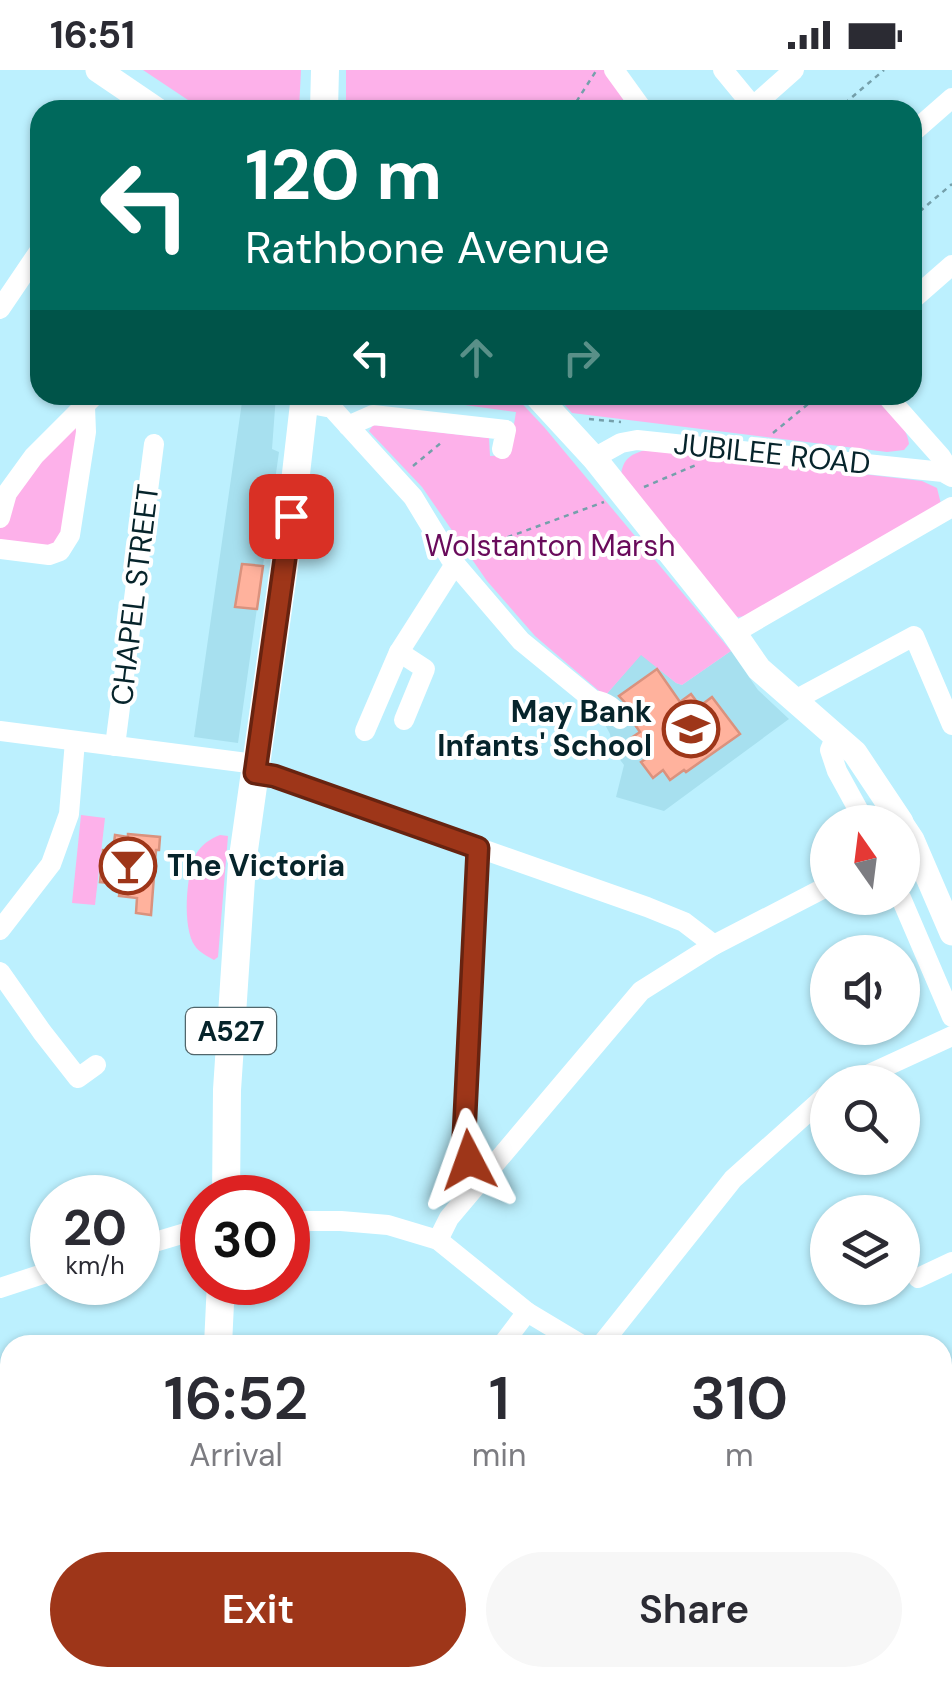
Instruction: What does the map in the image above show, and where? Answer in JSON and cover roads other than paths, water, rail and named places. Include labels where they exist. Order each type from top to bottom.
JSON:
[{"type":"highway","points":[[324,100],[325,70]]},
{"type":"highway","name":"A527","points":[[226,1175],[242,864],[304,405]]},
{"type":"highway","points":[[219,1335],[221,1305]]},
{"type":"main road","points":[[98,70],[136,100]]},
{"type":"main road","points":[[545,405],[594,458],[759,668],[855,753],[888,805]]},
{"type":"main road","points":[[920,865],[952,932]]},
{"type":"street","points":[[614,70],[636,100]]},
{"type":"street","points":[[723,70],[746,100]]},
{"type":"street","points":[[762,100],[794,70]]},
{"type":"street","points":[[922,124],[952,98]]},
{"type":"street","points":[[0,308],[30,264]]},
{"type":"street","points":[[922,291],[952,265]]},
{"type":"street","points":[[0,518],[7,493],[34,456],[86,405]]},
{"type":"street","points":[[0,549],[49,555],[60,550],[70,535],[89,405]]},
{"type":"street","points":[[323,405],[332,408],[412,497],[454,564],[521,641],[593,700],[612,707],[620,718]]},
{"type":"street","points":[[895,405],[942,457],[952,476]]},
{"type":"street","points":[[348,426],[373,414],[506,430],[502,448]]},
{"type":"street","name":"JUBILEE ROAD","points":[[594,458],[621,443],[652,440],[952,476]]},
{"type":"street","name":"CHAPEL STREET","points":[[111,745],[154,444]]},
{"type":"street","points":[[734,633],[952,507]]},
{"type":"street","points":[[366,732],[399,652],[454,564]]},
{"type":"street","points":[[795,700],[914,636],[952,726]]},
{"type":"street","points":[[399,652],[425,669],[404,720]]},
{"type":"street","points":[[0,731],[256,768],[672,917],[714,944]]},
{"type":"street","points":[[836,736],[830,750],[857,805]]},
{"type":"street","points":[[0,930],[51,864],[69,814],[75,741]]},
{"type":"street","points":[[478,848],[464,1136],[469,1160],[483,1178]]},
{"type":"street","points":[[438,1240],[449,1218],[641,991],[714,944],[810,895]]},
{"type":"street","points":[[909,915],[952,1018]]},
{"type":"street","points":[[0,972],[78,1078],[96,1065]]},
{"type":"street","points":[[889,1065],[952,1036]]},
{"type":"street","points":[[609,1335],[733,1179],[810,1110]]},
{"type":"street","points":[[310,1221],[388,1225],[438,1240],[527,1312],[565,1335]]},
{"type":"street","points":[[920,1277],[952,1262]]},
{"type":"street","points":[[0,1288],[30,1278]]},
{"type":"street","points":[[510,1335],[527,1312]]},
{"type":"place","name":"May Bank Infants' School","points":[[691,729]]},
{"type":"place","name":"The Victoria","points":[[128,866]]},
{"type":"park label","name":"Wolstanton Marsh","points":[[550,546]]}]
